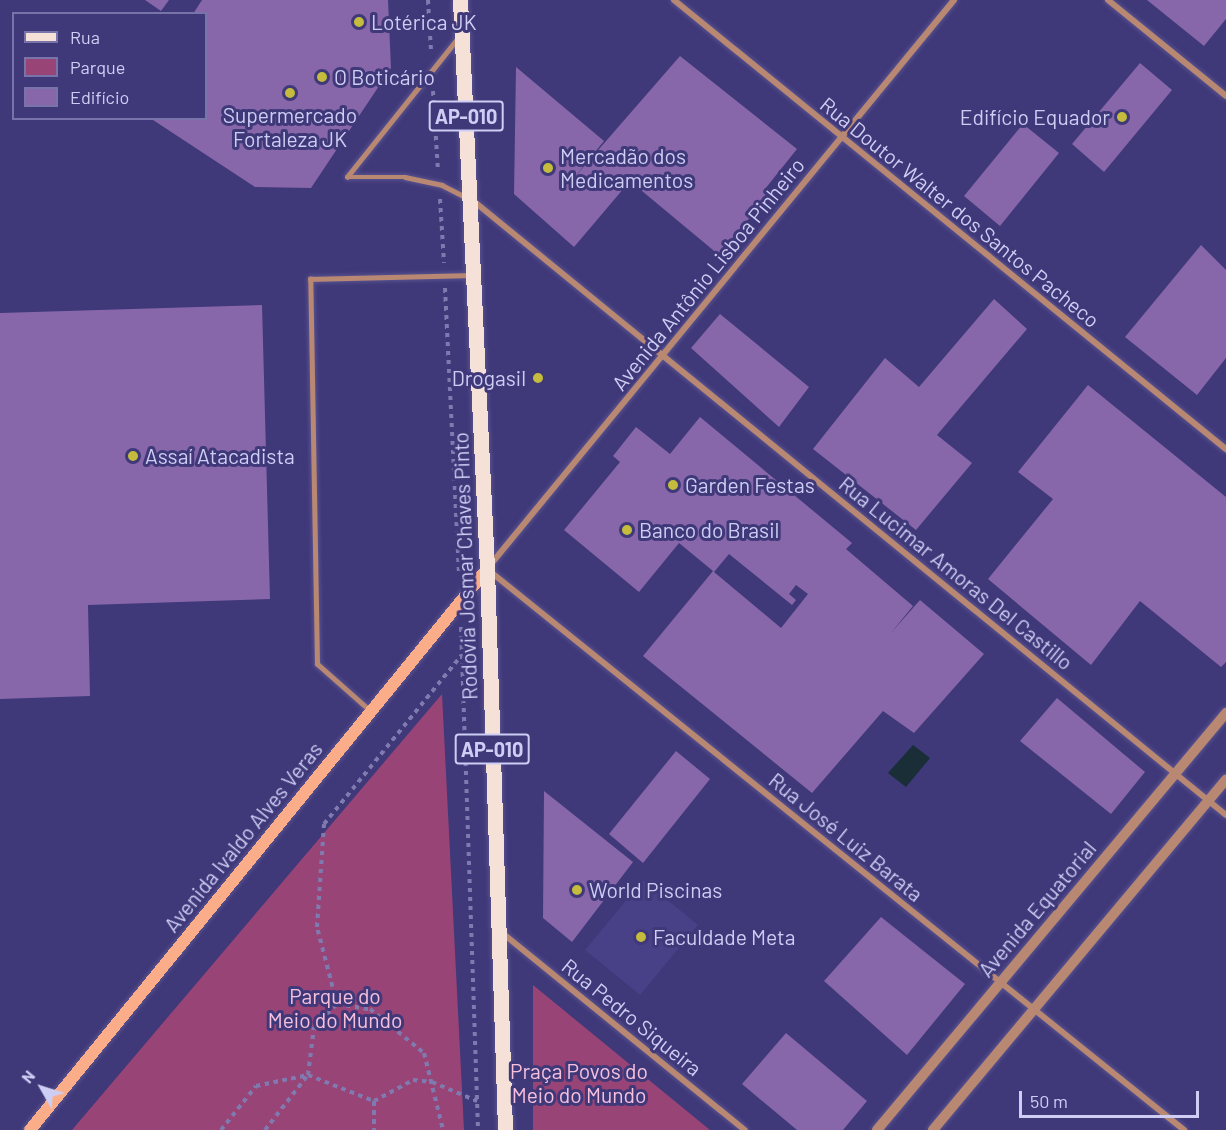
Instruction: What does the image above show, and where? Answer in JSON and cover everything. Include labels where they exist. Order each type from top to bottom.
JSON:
[{"type":"main road","name":"Rodovia Josmar Chaves Pinto","points":[[460,0],[487,569],[505,1130]]},
{"type":"main road","name":"Avenida Ivaldo Alves Veras","points":[[30,1130],[487,569]]},
{"type":"street","name":"Rua Doutor Walter dos Santos Pacheco","points":[[674,0],[1226,449]]},
{"type":"street","name":"Avenida Antônio Lisboa Pinheiro","points":[[487,569],[954,0]]},
{"type":"street","points":[[1108,0],[1226,96]]},
{"type":"street","name":"Rua Lucimar Amoras Del Castillo","points":[[470,198],[1226,815]]},
{"type":"street","name":"Rua José Luiz Barata","points":[[487,569],[1184,1130]]},
{"type":"street","name":"Avenida Equatorial","points":[[877,1130],[1226,713]]},
{"type":"street","points":[[933,1130],[1226,779]]},
{"type":"street","name":"Rua Pedro Siqueira","points":[[498,930],[745,1130]]},
{"type":"lane","points":[[461,33],[347,177],[405,177],[439,184],[470,198]]},
{"type":"lane","points":[[371,711],[317,664],[310,279],[473,274]]},
{"type":"path","points":[[428,0],[445,275],[460,602],[478,1130]]},
{"type":"path","points":[[337,1004],[317,927],[324,824],[462,655]]},
{"type":"path","points":[[265,1130],[308,1075],[314,1027],[337,1004]]},
{"type":"path","points":[[337,1004],[370,1009],[424,1053],[443,1130]]},
{"type":"path","points":[[221,1130],[256,1086],[308,1075],[374,1101],[413,1080],[432,1082],[477,1101]]},
{"type":"path","points":[[374,1101],[374,1130]]},
{"type":"shaded area","name":"Faculdade Meta","points":[[643,880],[698,925],[640,995],[585,950]]},
{"type":"green space","name":"Parque do Meio do Mundo","points":[[442,694],[464,1130],[72,1130]]},
{"type":"green space","name":"Praça Povos do Meio do Mundo","points":[[533,985],[710,1130],[533,1130]]},
{"type":"water","points":[[913,745],[930,758],[906,787],[888,773]]},
{"type":"building","points":[[145,0],[169,0],[161,11]]},
{"type":"building","name":"Supermercado Fortaleza JK","points":[[202,0],[388,0],[391,68],[311,188],[255,187],[153,120],[207,120],[207,12],[194,12]]},
{"type":"building","points":[[1147,0],[1226,0],[1226,19],[1204,46]]},
{"type":"building","points":[[680,56],[797,149],[765,189],[770,193],[719,255],[630,181],[574,247],[514,194],[516,67],[604,141],[573,179]]},
{"type":"building","name":"Edifício Equador","points":[[1140,63],[1172,90],[1104,172],[1072,144]]},
{"type":"building","points":[[1023,124],[1059,153],[1000,226],[964,196]]},
{"type":"building","points":[[1201,245],[1226,270],[1226,358],[1197,395],[1125,337]]},
{"type":"building","points":[[994,299],[1027,329],[937,435],[972,463],[916,530],[813,449],[885,358],[919,387]]},
{"type":"building","name":"Assaí Atacadista","points":[[262,305],[270,599],[88,605],[90,696],[0,699],[0,313]]},
{"type":"building","points":[[720,314],[809,387],[779,427],[691,348]]},
{"type":"building","points":[[1088,385],[1226,497],[1226,662],[1221,667],[1140,601],[1091,665],[988,579],[1053,499],[1018,472]]},
{"type":"building","points":[[700,417],[852,543],[846,549],[913,606],[890,634],[920,600],[984,654],[914,733],[883,711],[812,793],[643,656],[713,571],[679,543],[639,592],[564,530],[620,462],[613,456],[636,427],[670,454]],"holes":[[[729,554],[792,605],[796,600],[789,594],[796,585],[808,594],[781,628],[714,572]]]},
{"type":"building","points":[[1057,698],[1145,772],[1111,814],[1020,741]]},
{"type":"building","points":[[676,751],[710,779],[643,863],[609,834]]},
{"type":"building","name":"World Piscinas","points":[[544,791],[633,862],[572,942],[543,918]]},
{"type":"building","points":[[881,917],[965,984],[907,1055],[824,981]]},
{"type":"building","points":[[786,1033],[867,1101],[843,1130],[797,1130],[742,1084]]},
{"type":"place","name":"Lotérica JK","points":[[359,22]]},
{"type":"place","name":"O Boticário","points":[[322,77]]},
{"type":"place","name":"Supermercado Fortaleza JK","points":[[290,93]]},
{"type":"place","name":"Edifício Equador","points":[[1122,117]]},
{"type":"place","name":"Mercadão dos Medicamentos","points":[[548,168]]},
{"type":"place","name":"Drogasil","points":[[538,378]]},
{"type":"place","name":"Assaí Atacadista","points":[[133,456]]},
{"type":"place","name":"Garden Festas","points":[[673,485]]},
{"type":"place","name":"Banco do Brasil","points":[[627,530]]},
{"type":"place","name":"World Piscinas","points":[[577,890]]},
{"type":"place","name":"Faculdade Meta","points":[[641,937]]}]
